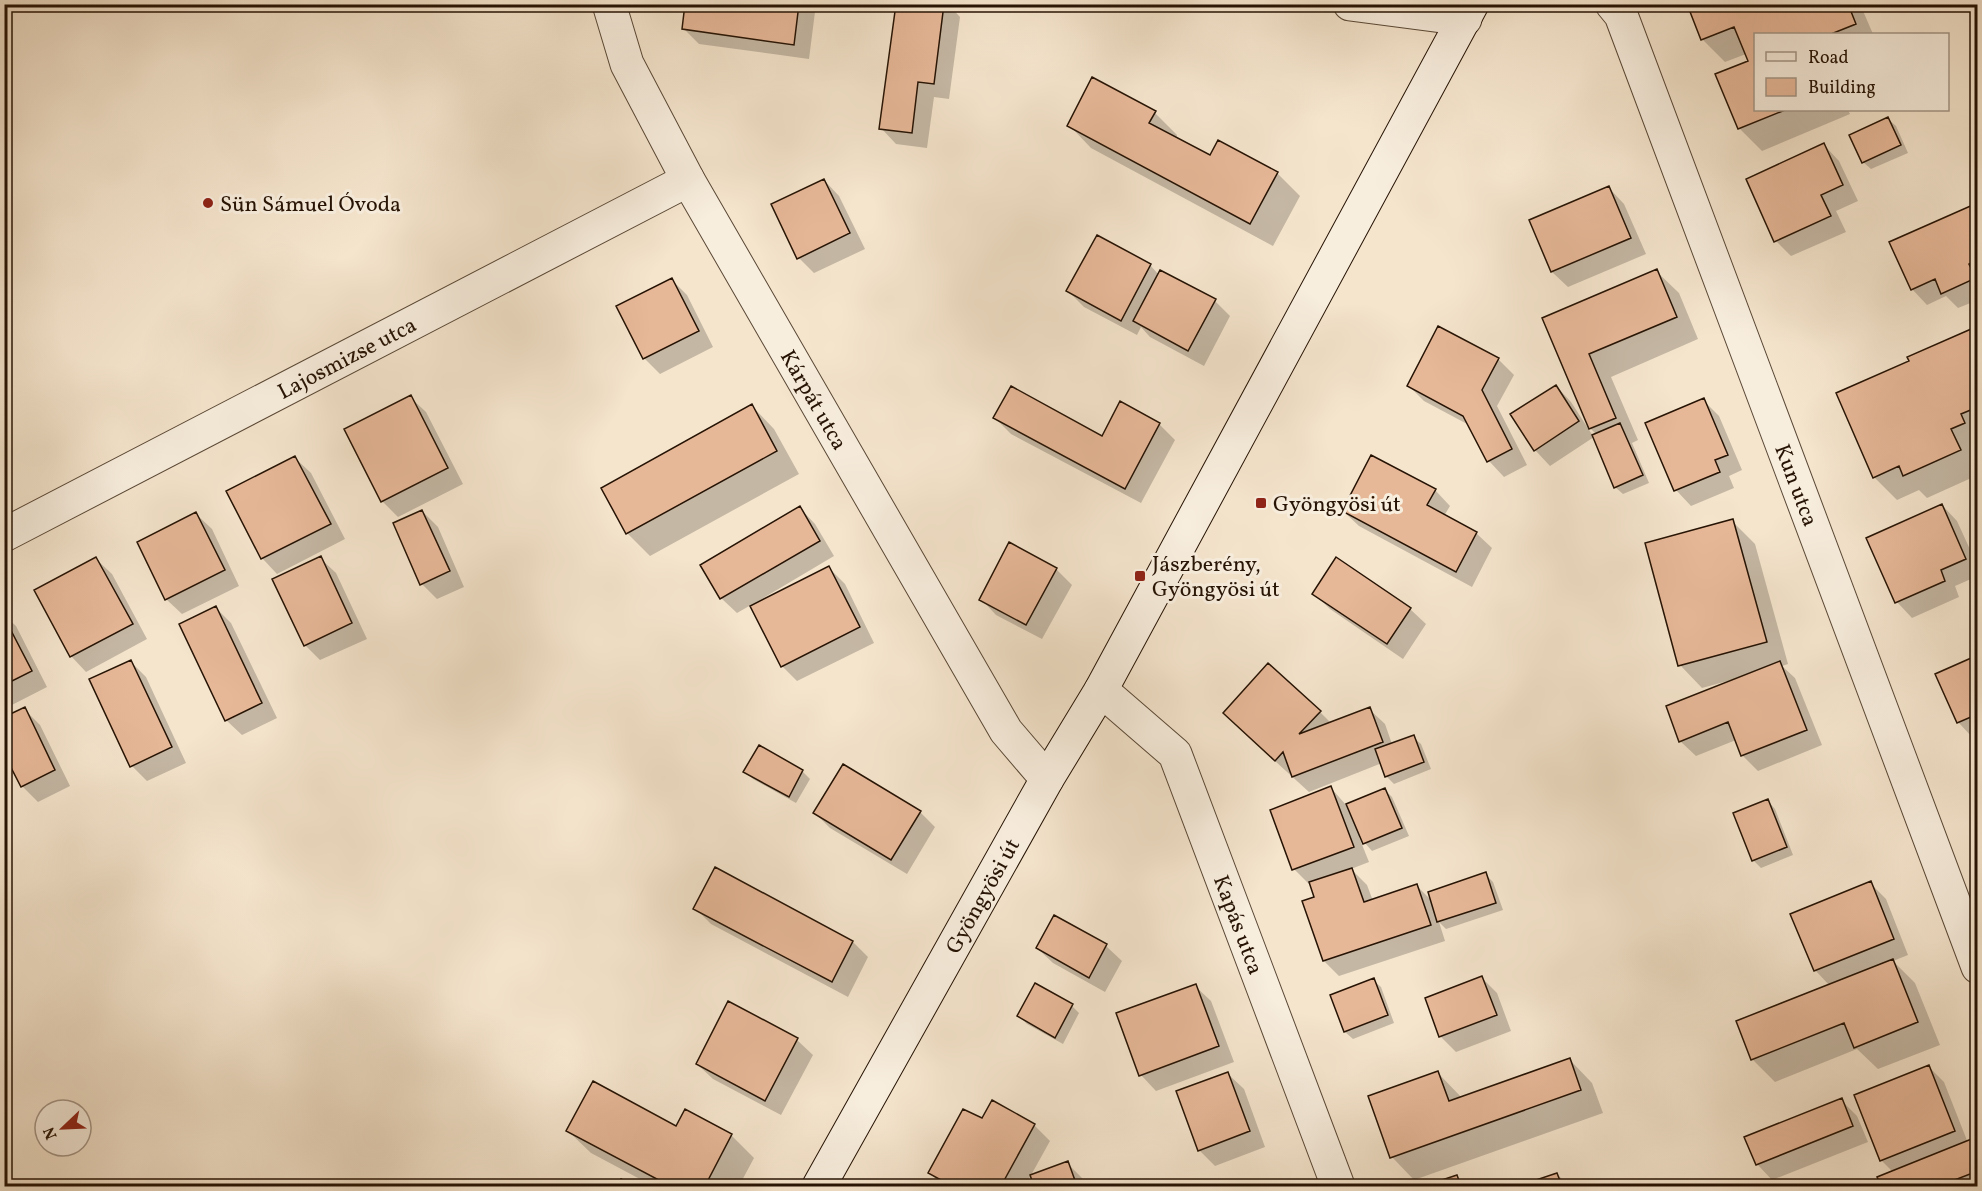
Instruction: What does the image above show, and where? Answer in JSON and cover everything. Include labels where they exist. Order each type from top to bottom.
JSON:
[{"type":"street","name":"Kárpát utca","points":[[609,4],[627,64],[688,180],[1006,731],[1047,779]]},
{"type":"street","points":[[1350,4],[1468,12]]},
{"type":"street","name":"Kun utca","points":[[1612,4],[1621,15],[1977,967]]},
{"type":"street","name":"Gyöngyösi út","points":[[819,1186],[1047,779],[1101,690],[1468,12]]},
{"type":"street","name":"Lajosmizse utca","points":[[4,535],[688,180]]},
{"type":"street","name":"Kapás utca","points":[[1101,690],[1176,754],[1338,1186]]},
{"type":"building","points":[[685,4],[799,4],[794,45],[682,29]]},
{"type":"building","points":[[896,4],[944,4],[934,84],[918,82],[912,133],[879,129]]},
{"type":"building","points":[[1687,4],[1848,4],[1856,24],[1834,33],[1754,33],[1754,111],[1783,111],[1738,129],[1715,74],[1748,61],[1734,27],[1701,40]]},
{"type":"building","points":[[1092,77],[1156,111],[1149,123],[1210,155],[1218,140],[1278,172],[1250,224],[1067,126]]},
{"type":"building","points":[[1888,117],[1901,145],[1862,163],[1849,135]]},
{"type":"building","points":[[1824,143],[1843,185],[1821,195],[1831,216],[1774,242],[1746,179]]},
{"type":"building","points":[[824,179],[850,233],[797,259],[771,204]]},
{"type":"building","points":[[1609,186],[1631,238],[1551,272],[1529,220]]},
{"type":"building","points":[[1975,204],[1978,210],[1978,260],[1969,264],[1976,278],[1941,294],[1935,279],[1911,290],[1889,242]]},
{"type":"building","points":[[1097,235],[1151,264],[1121,321],[1066,291]]},
{"type":"building","points":[[1657,269],[1677,317],[1589,354],[1616,418],[1589,429],[1542,318]]},
{"type":"building","points":[[1160,270],[1216,299],[1188,351],[1133,321]]},
{"type":"building","points":[[672,278],[699,331],[643,359],[616,306]]},
{"type":"building","points":[[1438,326],[1499,358],[1482,390],[1512,449],[1487,462],[1463,416],[1407,386]]},
{"type":"building","points":[[1978,326],[1978,407],[1961,414],[1965,423],[1951,429],[1961,450],[1903,476],[1899,466],[1873,478],[1836,393],[1909,361],[1907,357]]},
{"type":"building","points":[[1556,385],[1579,421],[1534,451],[1510,414]]},
{"type":"building","points":[[1011,386],[1102,436],[1120,401],[1160,423],[1125,489],[993,418]]},
{"type":"building","points":[[411,395],[448,468],[381,502],[344,429]]},
{"type":"building","points":[[1704,398],[1728,455],[1715,460],[1720,472],[1674,491],[1645,423]]},
{"type":"building","points":[[752,404],[777,451],[626,534],[601,488]]},
{"type":"building","points":[[1620,423],[1643,475],[1614,488],[1592,435]]},
{"type":"building","points":[[1371,455],[1436,489],[1427,505],[1477,532],[1456,572],[1342,511]]},
{"type":"building","points":[[295,456],[331,524],[261,559],[226,491]]},
{"type":"building","points":[[1942,504],[1966,559],[1941,570],[1945,581],[1895,603],[1866,538]]},
{"type":"building","points":[[800,506],[820,541],[720,599],[700,565]]},
{"type":"building","points":[[422,510],[450,571],[420,585],[393,523]]},
{"type":"building","points":[[196,512],[225,570],[165,600],[137,542]]},
{"type":"building","points":[[1733,519],[1767,642],[1678,666],[1645,543]]},
{"type":"building","points":[[1009,542],[1057,568],[1026,625],[979,600]]},
{"type":"building","points":[[321,556],[352,623],[304,646],[272,579]]},
{"type":"building","points":[[96,557],[133,624],[70,657],[34,590]]},
{"type":"building","points":[[1336,557],[1411,608],[1387,644],[1312,594]]},
{"type":"building","points":[[829,566],[860,627],[781,667],[750,606]]},
{"type":"building","points":[[216,606],[262,703],[225,721],[179,624]]},
{"type":"building","points":[[4,617],[32,671],[4,685]]},
{"type":"building","points":[[1978,655],[1978,714],[1957,723],[1935,674]]},
{"type":"building","points":[[131,660],[172,747],[130,767],[89,679]]},
{"type":"building","points":[[1780,661],[1807,730],[1741,756],[1728,722],[1679,742],[1666,706]]},
{"type":"building","points":[[1268,663],[1321,711],[1299,734],[1370,707],[1383,742],[1292,777],[1283,752],[1275,761],[1223,713]]},
{"type":"building","points":[[25,707],[55,770],[21,787],[4,754],[4,717]]},
{"type":"building","points":[[1414,735],[1424,762],[1385,777],[1375,749]]},
{"type":"building","points":[[759,745],[803,770],[789,797],[743,772]]},
{"type":"building","points":[[843,764],[921,811],[891,860],[813,813]]},
{"type":"building","points":[[1331,786],[1354,847],[1292,870],[1270,810]]},
{"type":"building","points":[[1385,788],[1402,828],[1363,844],[1346,804]]},
{"type":"building","points":[[1768,799],[1787,847],[1752,861],[1733,813]]},
{"type":"building","points":[[715,867],[853,941],[832,982],[693,909]]},
{"type":"building","points":[[1352,868],[1364,902],[1417,884],[1431,925],[1323,961],[1302,901],[1314,897],[1309,882]]},
{"type":"building","points":[[1486,872],[1496,903],[1437,922],[1428,892]]},
{"type":"building","points":[[1871,881],[1894,939],[1814,971],[1790,914]]},
{"type":"building","points":[[1054,915],[1107,944],[1089,978],[1036,948]]},
{"type":"building","points":[[1893,959],[1918,1022],[1854,1048],[1844,1023],[1751,1060],[1736,1021]]},
{"type":"building","points":[[1482,976],[1497,1015],[1439,1037],[1425,998]]},
{"type":"building","points":[[1374,978],[1388,1015],[1344,1032],[1330,995]]},
{"type":"building","points":[[1035,983],[1073,1004],[1055,1038],[1017,1016]]},
{"type":"building","points":[[1196,984],[1219,1046],[1139,1076],[1116,1013]]},
{"type":"building","points":[[728,1001],[798,1038],[765,1101],[696,1064]]},
{"type":"building","points":[[1570,1058],[1581,1090],[1390,1158],[1368,1096],[1438,1071],[1449,1101]]},
{"type":"building","points":[[1929,1065],[1955,1131],[1880,1161],[1854,1095]]},
{"type":"building","points":[[1228,1072],[1250,1131],[1198,1151],[1176,1091]]},
{"type":"building","points":[[593,1081],[676,1126],[685,1109],[732,1134],[705,1186],[670,1186],[566,1131]]},
{"type":"building","points":[[1842,1098],[1853,1126],[1756,1165],[1744,1137]]},
{"type":"building","points":[[992,1100],[1035,1124],[1001,1186],[952,1186],[928,1173],[963,1109],[982,1118]]},
{"type":"building","points":[[1974,1138],[1978,1146],[1978,1171],[1939,1186],[1881,1186],[1877,1177]]},
{"type":"building","points":[[1068,1161],[1077,1186],[1034,1186],[1030,1175]]},
{"type":"building","points":[[1557,1173],[1562,1186],[1518,1186]]},
{"type":"building","points":[[1457,1175],[1461,1186],[1424,1186]]},
{"type":"building","points":[[621,1179],[635,1186],[617,1186]]},
{"type":"place","name":"Sün Sámuel Óvoda","points":[[208,203]]},
{"type":"place","name":"Gyöngyösi út","points":[[1261,503]]},
{"type":"place","name":"Jászberény, Gyöngyösi út","points":[[1140,576]]}]
